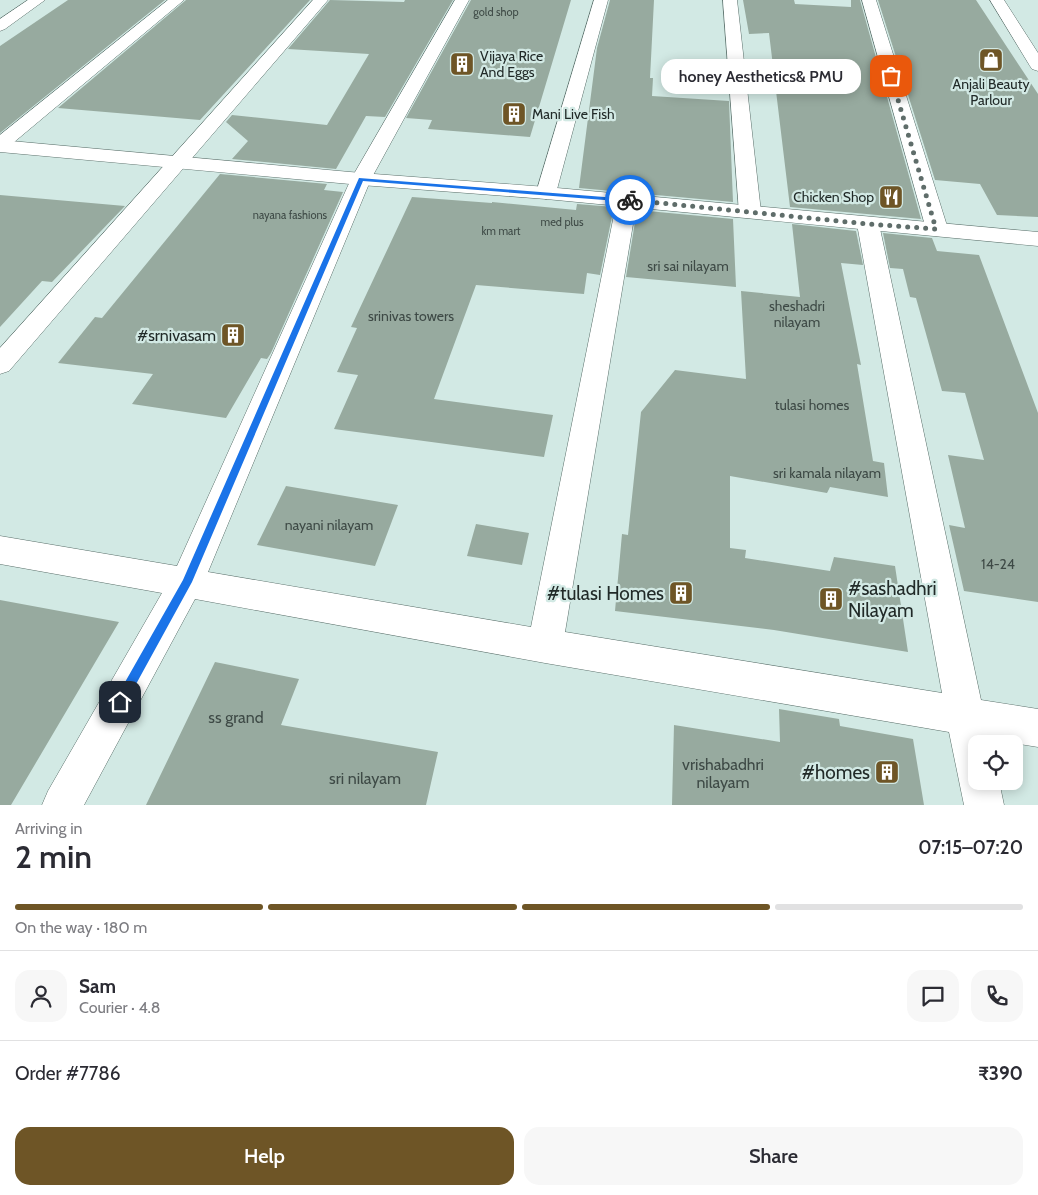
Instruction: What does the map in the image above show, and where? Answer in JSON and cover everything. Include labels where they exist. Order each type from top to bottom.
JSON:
[{"type":"street","points":[[0,26],[38,0]]},
{"type":"street","points":[[0,145],[177,0]]},
{"type":"street","points":[[0,365],[321,0]]},
{"type":"street","points":[[62,805],[187,582],[361,179],[462,0]]},
{"type":"street","points":[[546,193],[601,0]]},
{"type":"street","points":[[730,0],[750,212]]},
{"type":"street","points":[[869,0],[936,229]]},
{"type":"street","points":[[997,0],[1038,66]]},
{"type":"street","points":[[0,145],[361,179],[626,200],[1038,239]]},
{"type":"street","points":[[545,646],[626,200]]},
{"type":"street","points":[[868,224],[968,735]]},
{"type":"street","points":[[0,550],[545,646],[1038,728]]},
{"type":"street","points":[[981,790],[984,805]]},
{"type":"building","points":[[68,0],[165,0],[0,133],[0,46]]},
{"type":"building","points":[[186,0],[310,0],[200,120],[58,108]]},
{"type":"building","points":[[330,0],[404,2],[405,0],[453,0],[385,117],[366,116],[336,169],[232,159],[248,141],[226,122],[232,115],[327,125],[369,54],[288,49]]},
{"type":"building","points":[[471,0],[571,0],[530,137],[428,129],[432,120],[406,118]]},
{"type":"building","points":[[610,0],[654,0],[650,78],[653,78],[652,96],[729,101],[733,202],[579,188],[597,48]]},
{"type":"building","points":[[743,0],[794,0],[795,4],[851,7],[851,0],[860,0],[921,219],[790,207],[769,33],[749,34]]},
{"type":"building","points":[[878,0],[976,0],[1038,94],[1038,217],[997,215],[980,184],[935,180]]},
{"type":"building","points":[[220,174],[327,184],[324,190],[343,192],[271,353],[267,359],[261,358],[226,418],[132,404],[153,374],[58,363],[95,317],[102,318]]},
{"type":"building","points":[[0,195],[125,206],[52,282],[42,281],[0,327]]},
{"type":"building","points":[[412,197],[576,210],[577,204],[614,207],[600,275],[587,273],[584,294],[476,285],[434,399],[553,415],[544,457],[334,429],[358,375],[337,372],[357,328],[351,327]]},
{"type":"building","points":[[637,210],[733,219],[736,287],[626,277]]},
{"type":"building","points":[[792,224],[856,231],[863,265],[841,263],[861,365],[857,364],[873,461],[884,463],[888,497],[830,487],[827,493],[730,476],[730,548],[746,550],[745,558],[830,571],[834,557],[895,566],[908,652],[774,630],[615,611],[622,534],[628,535],[641,412],[675,370],[746,379],[741,291],[800,297]]},
{"type":"building","points":[[883,233],[932,238],[937,251],[979,255],[1038,413],[1038,602],[964,591],[949,525],[965,528],[948,455],[984,460],[965,393],[942,391],[916,298],[910,297],[903,269],[890,268]]},
{"type":"building","points":[[286,486],[398,505],[375,566],[257,545]]},
{"type":"building","points":[[476,524],[529,533],[522,565],[467,556]]},
{"type":"building","points":[[0,600],[119,622],[11,805],[0,805]]},
{"type":"building","points":[[215,662],[299,679],[281,725],[438,752],[426,805],[146,805]]},
{"type":"building","points":[[779,709],[839,719],[840,726],[913,739],[924,805],[672,805],[674,725],[780,742]]},
{"type":"way so far","points":[[630,200],[936,229],[891,76]]},
{"type":"place","name":"Anjali Beauty Parlour","points":[[991,60]]},
{"type":"place","name":"Vijaya Rice And Eggs","points":[[462,64]]},
{"type":"place","name":"honey Aesthetics& PMU","points":[[891,76]]},
{"type":"place","name":"Mani Live Fish","points":[[514,114]]},
{"type":"place","name":"Chicken Shop","points":[[891,197]]},
{"type":"place","name":"#srnivasam","points":[[233,335]]},
{"type":"place","name":"#tulasi Homes","points":[[681,593]]},
{"type":"place","name":"#sashadhri Nilayam","points":[[831,599]]},
{"type":"place","name":"#homes","points":[[887,772]]},
{"type":"route","points":[[120,702],[187,582],[361,179],[630,200]]}]
